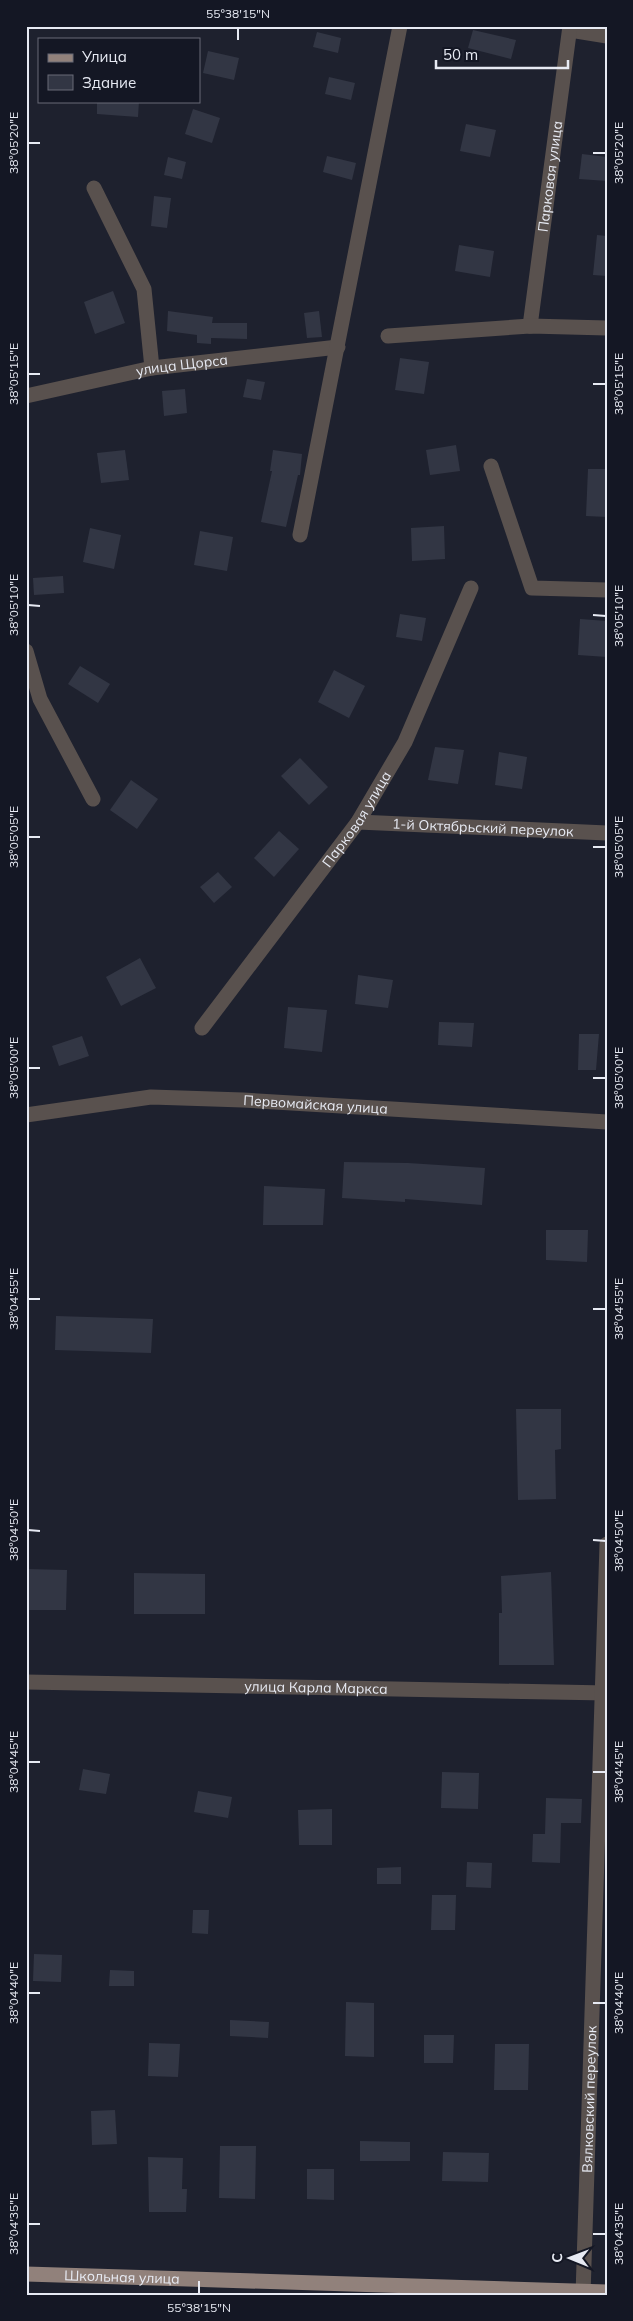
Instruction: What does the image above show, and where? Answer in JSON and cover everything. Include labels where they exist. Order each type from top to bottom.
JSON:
[{"type":"main road","name":"Школьная улица","points":[[26,2274],[583,2293],[607,2292]]},
{"type":"street","points":[[300,535],[400,26]]},
{"type":"street","points":[[570,28],[607,36]]},
{"type":"street","name":"Парковая улица","points":[[530,326],[570,28]]},
{"type":"street","points":[[94,188],[144,289],[152,368]]},
{"type":"street","points":[[388,336],[530,326],[607,328]]},
{"type":"street","name":"улица Щорса","points":[[26,396],[152,368],[338,347]]},
{"type":"street","points":[[491,466],[532,588],[607,590]]},
{"type":"street","name":"Парковая улица","points":[[202,1028],[358,822],[406,742],[471,588]]},
{"type":"street","points":[[26,651],[40,699],[93,799]]},
{"type":"street","name":"1-й Октябрьский переулок","points":[[358,822],[607,833]]},
{"type":"street","name":"Первомайская улица","points":[[26,1115],[151,1097],[243,1100],[607,1122]]},
{"type":"street","name":"Вялковский переулок","points":[[583,2293],[605,1693],[607,1544]]},
{"type":"street","name":"улица Карла Маркса","points":[[26,1682],[605,1693]]},
{"type":"building","points":[[473,30],[516,40],[511,59],[468,48]]},
{"type":"building","points":[[317,32],[341,38],[338,53],[313,47]]},
{"type":"building","points":[[208,51],[239,58],[234,80],[203,73]]},
{"type":"building","points":[[329,77],[355,83],[351,100],[325,94]]},
{"type":"building","points":[[97,102],[139,102],[138,117],[97,114]]},
{"type":"building","points":[[193,109],[220,118],[212,143],[185,134]]},
{"type":"building","points":[[466,124],[496,130],[490,157],[460,151]]},
{"type":"building","points":[[582,154],[607,157],[607,181],[579,179]]},
{"type":"building","points":[[327,156],[356,163],[352,180],[323,172]]},
{"type":"building","points":[[168,157],[186,162],[182,179],[164,175]]},
{"type":"building","points":[[154,196],[171,198],[167,228],[151,226]]},
{"type":"building","points":[[597,235],[607,236],[607,276],[593,275]]},
{"type":"building","points":[[459,245],[494,251],[490,277],[455,271]]},
{"type":"building","points":[[113,291],[125,323],[95,334],[84,302]]},
{"type":"building","points":[[168,311],[213,317],[212,323],[247,323],[247,339],[211,338],[211,344],[197,343],[197,335],[167,331]]},
{"type":"building","points":[[319,311],[322,337],[307,338],[304,313]]},
{"type":"building","points":[[400,358],[429,362],[424,394],[395,390]]},
{"type":"building","points":[[247,379],[265,382],[261,400],[243,397]]},
{"type":"building","points":[[185,389],[187,413],[164,416],[162,391]]},
{"type":"building","points":[[456,445],[460,471],[430,475],[426,450]]},
{"type":"building","points":[[125,450],[129,480],[101,483],[97,453]]},
{"type":"building","points":[[273,450],[302,454],[300,475],[298,475],[286,527],[261,522],[272,471],[270,471]]},
{"type":"building","points":[[588,469],[607,469],[607,517],[586,516]]},
{"type":"building","points":[[444,526],[445,559],[412,561],[411,528]]},
{"type":"building","points":[[90,528],[121,535],[114,569],[83,562]]},
{"type":"building","points":[[200,531],[233,537],[227,571],[194,565]]},
{"type":"building","points":[[63,576],[64,593],[34,595],[33,578]]},
{"type":"building","points":[[400,614],[426,618],[422,641],[396,637]]},
{"type":"building","points":[[580,619],[607,621],[607,657],[578,655]]},
{"type":"building","points":[[80,666],[110,684],[98,703],[68,684]]},
{"type":"building","points":[[334,670],[365,686],[349,718],[318,702]]},
{"type":"building","points":[[435,747],[464,750],[458,784],[428,780]]},
{"type":"building","points":[[499,752],[527,757],[522,789],[495,785]]},
{"type":"building","points":[[300,758],[328,787],[309,805],[281,776]]},
{"type":"building","points":[[131,780],[158,799],[137,829],[110,810]]},
{"type":"building","points":[[279,831],[299,849],[274,877],[254,858]]},
{"type":"building","points":[[218,872],[232,887],[214,903],[200,887]]},
{"type":"building","points":[[140,958],[156,988],[121,1006],[106,977]]},
{"type":"building","points":[[358,975],[393,980],[388,1008],[355,1004]]},
{"type":"building","points":[[288,1007],[327,1010],[322,1052],[284,1048]]},
{"type":"building","points":[[439,1022],[474,1023],[472,1047],[438,1045]]},
{"type":"building","points":[[579,1034],[599,1034],[596,1070],[578,1070]]},
{"type":"building","points":[[82,1036],[89,1056],[59,1066],[52,1046]]},
{"type":"building","points":[[344,1162],[408,1163],[485,1168],[482,1205],[405,1199],[405,1202],[342,1198]]},
{"type":"building","points":[[264,1186],[325,1189],[323,1225],[263,1225]]},
{"type":"building","points":[[546,1230],[588,1230],[587,1262],[546,1260]]},
{"type":"building","points":[[56,1316],[153,1319],[151,1353],[55,1350]]},
{"type":"building","points":[[516,1409],[561,1409],[561,1449],[555,1450],[556,1499],[518,1500]]},
{"type":"building","points":[[26,1569],[67,1570],[66,1610],[26,1610]]},
{"type":"building","points":[[551,1572],[554,1665],[499,1665],[499,1613],[502,1613],[501,1576]]},
{"type":"building","points":[[134,1573],[205,1574],[205,1614],[134,1614]]},
{"type":"building","points":[[83,1769],[110,1774],[106,1794],[79,1790]]},
{"type":"building","points":[[442,1772],[479,1773],[478,1809],[441,1808]]},
{"type":"building","points":[[198,1791],[232,1797],[228,1818],[194,1812]]},
{"type":"building","points":[[546,1798],[582,1799],[581,1823],[561,1823],[560,1863],[532,1862],[533,1834],[545,1834]]},
{"type":"building","points":[[332,1809],[332,1845],[299,1845],[298,1810]]},
{"type":"building","points":[[467,1862],[492,1863],[491,1888],[466,1887]]},
{"type":"building","points":[[401,1867],[401,1884],[377,1884],[377,1868]]},
{"type":"building","points":[[432,1895],[456,1895],[455,1930],[431,1930]]},
{"type":"building","points":[[193,1910],[209,1910],[208,1934],[192,1933]]},
{"type":"building","points":[[34,1954],[62,1955],[61,1982],[33,1981]]},
{"type":"building","points":[[110,1970],[134,1971],[134,1986],[109,1986]]},
{"type":"building","points":[[346,2002],[374,2003],[374,2057],[345,2056]]},
{"type":"building","points":[[230,2020],[269,2022],[268,2038],[230,2036]]},
{"type":"building","points":[[424,2035],[454,2035],[453,2063],[424,2063]]},
{"type":"building","points":[[149,2043],[180,2044],[178,2077],[148,2076]]},
{"type":"building","points":[[495,2044],[529,2044],[528,2090],[494,2090]]},
{"type":"building","points":[[115,2110],[117,2144],[92,2145],[91,2111]]},
{"type":"building","points":[[360,2141],[410,2142],[410,2161],[360,2161]]},
{"type":"building","points":[[220,2146],[256,2146],[255,2199],[219,2198]]},
{"type":"building","points":[[443,2152],[489,2153],[488,2182],[442,2181]]},
{"type":"building","points":[[148,2157],[183,2158],[182,2189],[187,2189],[186,2212],[149,2212]]},
{"type":"building","points":[[307,2169],[334,2169],[334,2200],[307,2199]]}]
